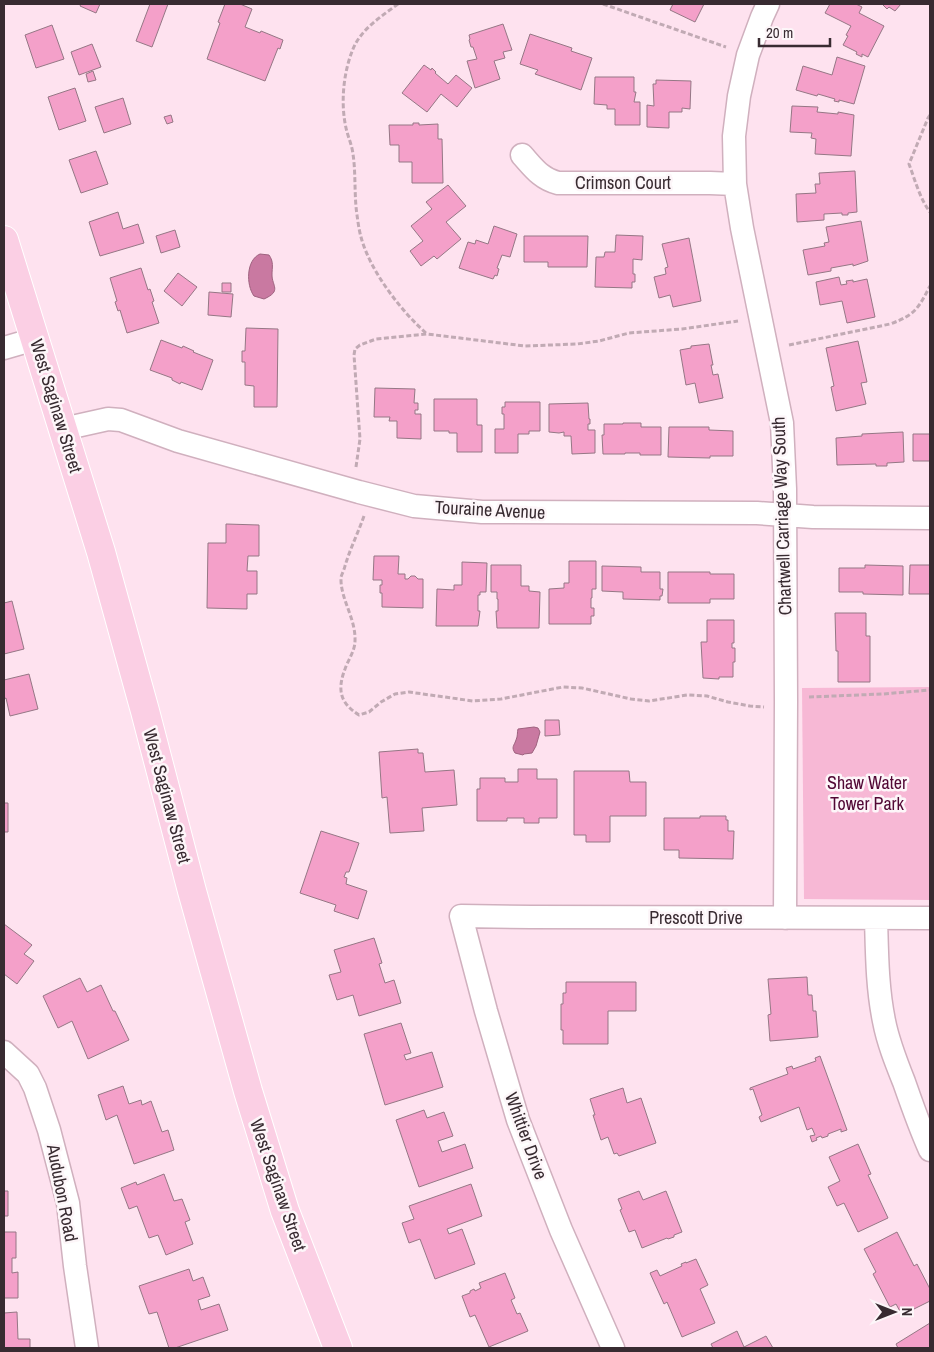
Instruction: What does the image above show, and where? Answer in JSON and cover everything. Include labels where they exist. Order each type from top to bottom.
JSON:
[{"type":"main road","name":"West Saginaw Street","points":[[4,240],[104,562],[192,891],[284,1211],[338,1348]]},
{"type":"street","name":"Chartwell Carriage Way South","points":[[768,4],[748,55],[739,96],[734,136],[735,184],[742,228],[782,423],[785,489],[786,701],[784,918]]},
{"type":"street","name":"Crimson Court","points":[[522,155],[540,175],[558,183],[710,182],[735,184]]},
{"type":"street","points":[[4,348],[35,339]]},
{"type":"street","name":"Touraine Avenue","points":[[63,428],[108,419],[121,420],[178,441],[414,506],[482,512],[757,513],[813,517],[930,518]]},
{"type":"street","name":"Prescott Drive","points":[[461,916],[930,918]]},
{"type":"street","name":"Whittier Drive","points":[[461,916],[518,1120],[561,1230],[613,1348]]},
{"type":"street","points":[[876,918],[880,996],[884,1021],[891,1047],[930,1150]]},
{"type":"street","name":"Audubon Road","points":[[4,1052],[28,1074],[35,1088],[49,1130],[68,1203],[87,1348]]},
{"type":"path","points":[[398,4],[366,29],[353,48],[343,95],[346,130],[353,152],[356,214],[360,237],[380,279],[417,325],[427,334]]},
{"type":"path","points":[[603,4],[748,55]]},
{"type":"path","points":[[930,115],[909,164],[926,208],[930,212]]},
{"type":"path","points":[[930,286],[915,311],[903,319],[890,324],[784,346],[743,321],[682,329],[629,333],[599,341],[577,344],[525,346],[427,334],[376,339],[360,345],[355,349],[354,355],[360,439],[354,476],[366,510],[347,556],[341,577],[344,597],[354,628],[355,642],[351,657],[344,670],[341,688],[343,699],[349,709],[358,715],[369,712],[395,694],[409,692],[473,701],[563,687],[582,688],[649,702],[688,695],[707,696],[750,706],[769,707],[786,701],[812,696],[883,694],[930,690]]},
{"type":"green space","name":"Shaw Water Tower Park","points":[[930,687],[930,900],[804,899],[802,688]]},
{"type":"shaded area","points":[[260,254],[269,255],[272,260],[272,279],[275,288],[270,296],[264,299],[254,296],[249,279],[252,262]]},
{"type":"shaded area","points":[[538,728],[540,732],[532,753],[523,755],[515,753],[513,748],[518,729]]},
{"type":"building","points":[[81,4],[100,4],[96,13],[80,6]]},
{"type":"building","points":[[150,4],[168,4],[152,47],[136,41]]},
{"type":"building","points":[[225,4],[240,4],[252,9],[245,27],[283,40],[265,81],[207,59]]},
{"type":"building","points":[[673,4],[704,4],[695,22],[670,10]]},
{"type":"building","points":[[830,4],[856,4],[862,7],[859,13],[884,26],[868,57],[862,54],[862,57],[856,54],[857,52],[843,45],[851,26],[825,13]]},
{"type":"building","points":[[882,4],[901,4],[895,11],[889,7],[887,9]]},
{"type":"building","points":[[503,24],[512,50],[503,52],[505,58],[494,61],[500,79],[475,88],[467,61],[477,59],[473,47],[471,47],[469,35]]},
{"type":"building","points":[[52,25],[64,59],[36,68],[25,35]]},
{"type":"building","points":[[530,34],[572,48],[571,51],[592,58],[581,90],[535,74],[538,70],[520,64]]},
{"type":"building","points":[[92,44],[101,67],[79,75],[71,52]]},
{"type":"building","points":[[837,57],[865,66],[854,104],[839,100],[839,102],[834,101],[835,99],[818,94],[817,96],[796,90],[803,66],[832,75]]},
{"type":"building","points":[[424,65],[431,70],[432,68],[448,84],[456,75],[472,88],[457,107],[441,94],[427,112],[402,93]]},
{"type":"building","points":[[93,71],[96,80],[88,82],[86,74]]},
{"type":"building","points":[[595,77],[634,77],[634,92],[636,92],[634,102],[640,102],[640,125],[615,125],[615,109],[607,109],[607,105],[594,104]]},
{"type":"building","points":[[656,80],[691,81],[690,109],[682,108],[682,112],[669,112],[669,128],[647,127],[647,105],[654,106],[653,84],[656,84]]},
{"type":"building","points":[[75,88],[86,121],[59,130],[48,97]]},
{"type":"building","points":[[123,98],[131,124],[104,133],[95,107]]},
{"type":"building","points":[[792,106],[818,107],[817,112],[838,114],[838,112],[854,115],[851,156],[815,154],[816,139],[811,138],[812,133],[790,132]]},
{"type":"building","points":[[171,115],[173,122],[167,124],[164,117]]},
{"type":"building","points":[[413,123],[419,123],[419,125],[438,124],[438,139],[442,139],[443,183],[412,183],[412,162],[399,162],[399,145],[390,145],[389,125],[413,125]]},
{"type":"building","points":[[96,151],[108,184],[81,193],[69,160]]},
{"type":"building","points":[[855,171],[857,212],[848,213],[848,215],[842,215],[842,213],[824,214],[824,220],[797,222],[796,194],[816,193],[815,184],[820,184],[819,173]]},
{"type":"building","points":[[448,185],[466,206],[446,222],[461,239],[437,259],[434,256],[421,266],[410,251],[423,241],[411,226],[432,209],[426,202]]},
{"type":"building","points":[[118,212],[123,229],[138,224],[144,243],[100,256],[89,222]]},
{"type":"building","points":[[861,221],[868,261],[853,266],[853,264],[831,268],[831,271],[808,275],[803,250],[825,246],[824,243],[829,242],[826,227]]},
{"type":"building","points":[[494,226],[517,234],[510,257],[502,255],[497,268],[499,269],[497,276],[495,275],[493,279],[459,268],[468,242],[475,244],[476,240],[488,244]]},
{"type":"building","points":[[175,230],[180,247],[161,253],[156,236]]},
{"type":"building","points":[[616,235],[643,236],[642,260],[633,259],[635,282],[632,282],[632,288],[595,287],[596,257],[604,257],[605,252],[615,252]]},
{"type":"building","points":[[524,236],[588,236],[587,267],[548,267],[548,262],[524,262]]},
{"type":"building","points":[[689,238],[701,301],[673,307],[670,295],[659,298],[654,277],[666,274],[665,268],[668,267],[662,244]]},
{"type":"building","points":[[141,268],[148,290],[150,289],[154,301],[152,302],[159,323],[127,333],[120,310],[118,311],[115,302],[117,301],[110,278]]},
{"type":"building","points":[[178,273],[197,287],[182,306],[164,291]]},
{"type":"building","points":[[839,277],[841,285],[847,284],[846,281],[853,280],[853,282],[867,279],[875,317],[847,323],[842,301],[820,305],[816,282]]},
{"type":"building","points":[[222,283],[231,283],[231,292],[222,292]]},
{"type":"building","points":[[209,292],[233,294],[231,317],[208,315]]},
{"type":"building","points":[[246,328],[278,329],[277,407],[254,407],[254,386],[245,385],[245,362],[242,362],[242,351],[245,351]]},
{"type":"building","points":[[161,340],[182,348],[183,346],[213,360],[202,390],[181,382],[180,384],[172,380],[172,378],[150,370]]},
{"type":"building","points":[[858,341],[867,382],[861,383],[866,404],[836,411],[831,387],[834,386],[826,348]]},
{"type":"building","points":[[709,344],[713,375],[718,374],[723,398],[699,403],[695,383],[686,385],[680,350],[691,348],[691,346]]},
{"type":"building","points":[[375,388],[415,389],[414,403],[418,403],[418,410],[415,410],[415,414],[421,414],[421,439],[397,438],[397,421],[389,421],[390,417],[374,417]]},
{"type":"building","points":[[434,399],[477,399],[477,425],[482,425],[482,452],[457,452],[457,433],[434,431]]},
{"type":"building","points":[[505,402],[540,402],[540,431],[518,434],[518,453],[495,453],[495,429],[504,429],[502,407],[505,407]]},
{"type":"building","points":[[588,403],[590,424],[588,424],[588,430],[595,430],[595,453],[572,454],[571,436],[564,436],[564,432],[549,432],[549,404]]},
{"type":"building","points":[[641,423],[641,427],[661,427],[661,455],[640,455],[640,453],[603,454],[602,435],[604,435],[604,424]]},
{"type":"building","points":[[669,427],[709,427],[709,430],[733,431],[733,456],[710,456],[710,458],[668,457]]},
{"type":"building","points":[[903,432],[904,462],[887,463],[887,466],[876,466],[876,464],[837,465],[836,438],[862,436],[862,434]]},
{"type":"building","points":[[913,434],[930,434],[930,461],[913,461]]},
{"type":"building","points":[[226,524],[259,525],[259,556],[248,556],[247,571],[257,571],[257,594],[247,594],[247,609],[207,608],[208,543],[226,543]]},
{"type":"building","points":[[374,556],[399,556],[398,574],[405,574],[405,579],[415,576],[418,579],[423,579],[423,608],[382,607],[380,585],[382,585],[382,580],[373,580]]},
{"type":"building","points":[[569,561],[596,561],[596,589],[592,589],[591,598],[591,608],[594,608],[594,616],[591,616],[591,624],[549,624],[549,589],[564,588],[564,583],[569,583]]},
{"type":"building","points":[[462,562],[487,563],[486,592],[480,592],[480,595],[478,595],[478,611],[480,611],[478,626],[436,626],[437,589],[454,590],[454,585],[462,585]]},
{"type":"building","points":[[491,565],[521,565],[521,586],[529,586],[529,591],[540,592],[539,628],[497,628],[496,611],[498,611],[498,599],[497,592],[491,592]]},
{"type":"building","points":[[865,565],[903,566],[903,595],[839,592],[839,568],[865,568]]},
{"type":"building","points":[[910,565],[930,565],[930,594],[909,594]]},
{"type":"building","points":[[602,566],[641,567],[641,572],[660,572],[660,589],[663,589],[660,600],[623,599],[623,592],[602,591]]},
{"type":"building","points":[[668,572],[734,574],[734,599],[710,599],[710,603],[668,603]]},
{"type":"building","points":[[12,601],[24,649],[4,654],[4,603]]},
{"type":"building","points":[[835,613],[866,613],[866,636],[870,636],[870,682],[838,682]]},
{"type":"building","points":[[707,620],[734,620],[734,643],[732,643],[732,648],[735,648],[735,662],[733,662],[733,677],[719,677],[719,679],[703,678],[701,642],[707,642]]},
{"type":"building","points":[[29,674],[38,709],[10,716],[6,698],[4,699],[4,680]]},
{"type":"building","points":[[545,720],[559,720],[560,735],[545,736]]},
{"type":"building","points":[[418,749],[418,753],[423,753],[425,772],[454,770],[457,805],[422,808],[424,831],[390,833],[387,797],[382,798],[379,752]]},
{"type":"building","points":[[518,769],[537,769],[537,779],[557,779],[557,818],[539,818],[539,823],[524,823],[524,818],[507,818],[507,821],[477,821],[477,789],[480,789],[480,778],[505,778],[505,782],[518,782]]},
{"type":"building","points":[[574,771],[629,771],[630,782],[646,782],[646,816],[610,816],[610,842],[586,842],[586,835],[574,835]]},
{"type":"building","points":[[4,803],[8,803],[8,832],[4,832]]},
{"type":"building","points":[[700,816],[726,816],[728,831],[734,831],[733,859],[679,858],[679,850],[664,850],[664,818],[700,818]]},
{"type":"building","points":[[321,831],[359,843],[349,872],[346,872],[344,877],[347,878],[346,884],[367,891],[358,919],[334,911],[336,905],[300,893]]},
{"type":"building","points":[[4,924],[32,945],[24,954],[34,961],[17,984],[4,974]]},
{"type":"building","points":[[374,938],[382,963],[379,964],[385,983],[394,980],[401,1003],[359,1016],[353,995],[337,1000],[329,975],[341,972],[334,950]]},
{"type":"building","points":[[807,977],[808,995],[812,995],[813,1011],[816,1011],[818,1037],[770,1041],[768,1015],[771,1014],[768,979]]},
{"type":"building","points":[[80,978],[87,992],[101,985],[129,1040],[88,1059],[72,1021],[58,1028],[43,996]]},
{"type":"building","points":[[566,982],[636,982],[636,1011],[608,1011],[608,1044],[563,1044],[561,1004],[563,1004],[563,993],[566,993]]},
{"type":"building","points":[[401,1023],[411,1053],[404,1055],[406,1060],[432,1052],[443,1087],[385,1105],[364,1034]]},
{"type":"building","points":[[820,1056],[847,1130],[841,1132],[841,1129],[828,1134],[828,1136],[816,1138],[817,1140],[812,1142],[810,1136],[815,1135],[812,1128],[807,1130],[799,1107],[761,1122],[759,1117],[762,1115],[753,1089],[750,1090],[750,1088],[788,1074],[786,1068],[792,1066],[793,1069],[816,1061],[815,1058]]},
{"type":"building","points":[[123,1086],[129,1104],[141,1100],[142,1105],[151,1101],[162,1132],[168,1130],[174,1150],[134,1164],[117,1115],[106,1120],[98,1095]]},
{"type":"building","points":[[623,1088],[627,1103],[641,1098],[656,1143],[619,1156],[617,1153],[614,1154],[608,1137],[601,1140],[590,1099]]},
{"type":"building","points":[[424,1110],[427,1118],[444,1112],[453,1136],[438,1141],[442,1152],[465,1144],[473,1168],[419,1187],[396,1120]]},
{"type":"building","points":[[858,1144],[871,1174],[868,1175],[888,1218],[858,1232],[844,1203],[837,1206],[828,1187],[840,1181],[829,1157]]},
{"type":"building","points":[[164,1174],[174,1201],[182,1199],[190,1220],[185,1222],[193,1244],[166,1255],[158,1235],[149,1238],[137,1206],[129,1209],[121,1188],[136,1182],[137,1185]]},
{"type":"building","points":[[471,1184],[482,1216],[447,1229],[449,1234],[462,1229],[475,1264],[435,1279],[420,1239],[409,1243],[402,1223],[414,1219],[409,1206]]},
{"type":"building","points":[[4,1191],[8,1191],[8,1216],[4,1216]]},
{"type":"building","points":[[639,1191],[643,1200],[666,1191],[682,1232],[674,1235],[674,1237],[642,1248],[635,1230],[629,1232],[620,1210],[622,1209],[618,1199]]},
{"type":"building","points":[[4,1232],[16,1232],[16,1258],[12,1258],[12,1273],[18,1272],[18,1298],[4,1298]]},
{"type":"building","points":[[897,1232],[914,1266],[917,1264],[930,1289],[930,1301],[902,1315],[896,1304],[890,1307],[873,1274],[876,1272],[864,1249]]},
{"type":"building","points":[[696,1259],[708,1285],[700,1289],[715,1323],[682,1337],[667,1302],[664,1304],[650,1273],[657,1270],[660,1276],[682,1266],[681,1264]]},
{"type":"building","points":[[189,1269],[193,1281],[203,1277],[210,1296],[198,1300],[201,1310],[219,1304],[228,1330],[175,1348],[169,1348],[157,1312],[149,1314],[139,1286]]},
{"type":"building","points":[[505,1273],[515,1298],[511,1300],[517,1314],[520,1313],[528,1331],[489,1347],[475,1315],[470,1317],[462,1296],[474,1289],[475,1291],[481,1288],[479,1283]]},
{"type":"building","points":[[17,1312],[18,1339],[30,1339],[30,1348],[4,1348],[4,1313]]},
{"type":"building","points":[[930,1323],[930,1348],[898,1348],[896,1344]]},
{"type":"building","points":[[737,1331],[744,1347],[766,1336],[773,1348],[713,1348],[711,1344]]}]
